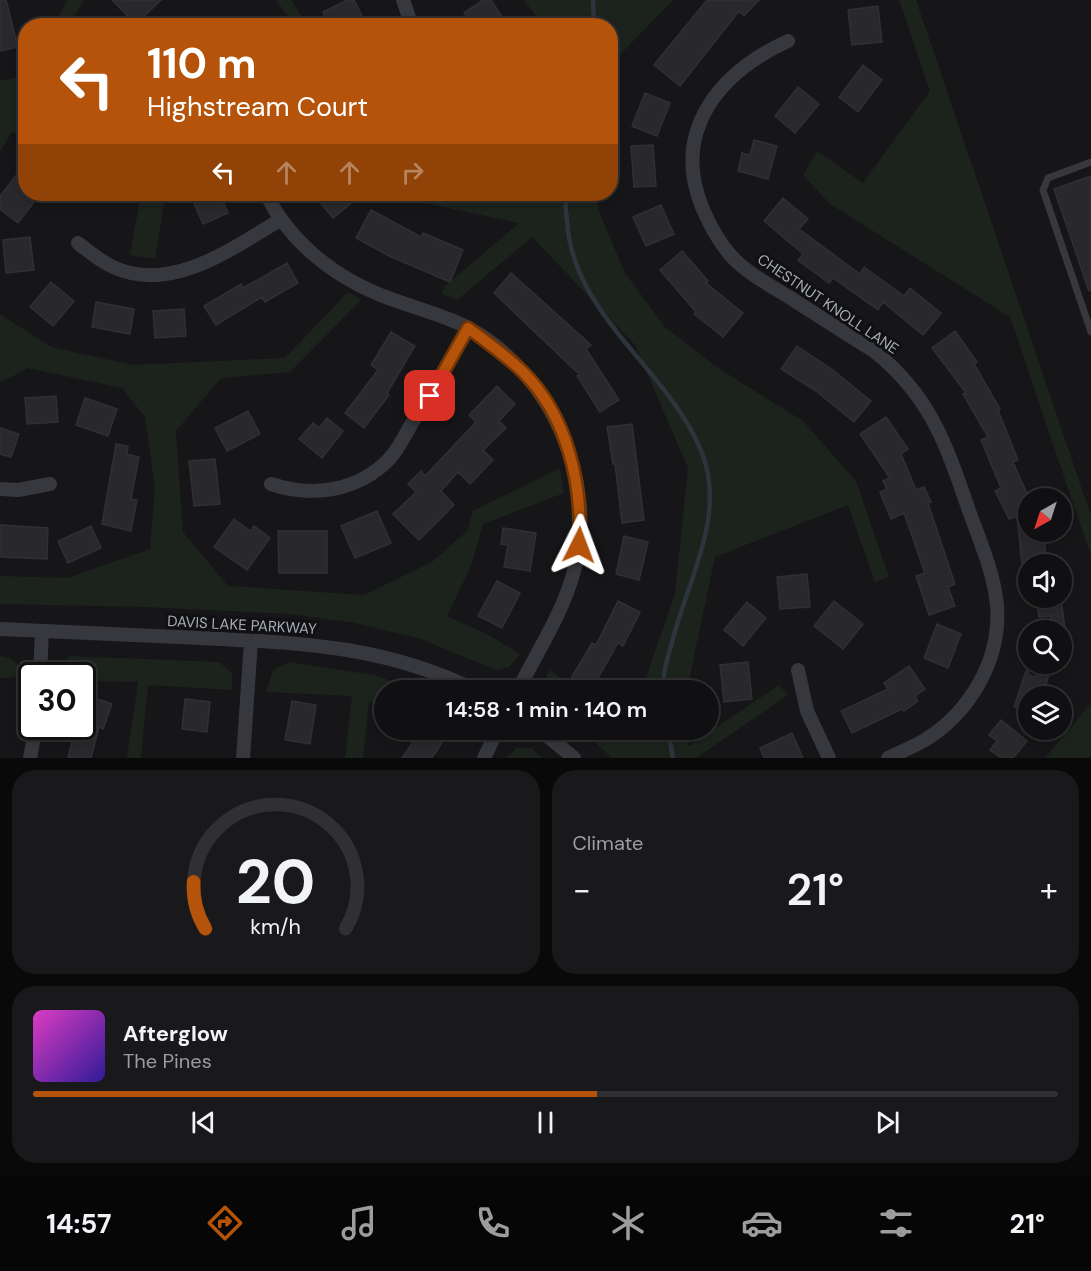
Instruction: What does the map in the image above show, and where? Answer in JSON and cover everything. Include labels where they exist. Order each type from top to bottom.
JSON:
[{"type":"street","points":[[403,0],[409,18]]},
{"type":"street","name":"CHESTNUT KNOLL LANE","points":[[788,41],[753,60],[716,93],[709,103],[694,140],[692,161],[699,199],[716,236],[748,272],[874,351],[891,365],[918,395],[930,413],[955,470],[992,579],[996,604],[997,624],[992,658],[969,699],[932,735],[888,758]]},
{"type":"street","points":[[270,201],[280,220],[310,253],[357,284],[468,328],[524,373],[541,395],[567,447],[577,481],[581,517],[574,572],[562,606],[523,680]]},
{"type":"street","points":[[78,243],[113,267],[145,276],[162,276],[181,272],[280,220]]},
{"type":"street","points":[[271,484],[289,490],[318,492],[335,489],[366,477],[385,464],[430,396],[468,328]]},
{"type":"street","points":[[0,489],[18,490],[50,484]]},
{"type":"street","name":"DAVIS LAKE PARKWAY","points":[[0,628],[296,642],[360,650],[455,680]]},
{"type":"street","points":[[41,662],[42,631]]},
{"type":"street","points":[[243,758],[251,641]]},
{"type":"street","points":[[798,670],[807,711],[829,758]]},
{"type":"street","points":[[30,758],[33,740]]},
{"type":"street","points":[[484,758],[493,740]]},
{"type":"street","points":[[552,740],[574,758]]},
{"type":"lane","points":[[1091,162],[1048,178],[1043,190],[1091,332]]},
{"type":"shaded area","points":[[68,0],[84,0],[73,18],[57,18]]},
{"type":"shaded area","points":[[276,0],[291,0],[303,18],[289,18]]},
{"type":"shaded area","points":[[524,0],[673,0],[618,57],[618,18],[538,18]]},
{"type":"shaded area","points":[[899,0],[916,0],[1091,516],[1091,556],[1072,500],[1072,488],[1068,488],[1010,317],[830,204],[803,175],[817,151],[863,183],[930,91]]},
{"type":"shaded area","points":[[18,77],[18,132],[11,133],[0,152],[0,81]]},
{"type":"shaded area","points":[[140,201],[164,201],[155,259],[130,255]]},
{"type":"shaded area","points":[[420,201],[597,201],[625,273],[664,326],[715,366],[803,421],[856,481],[889,577],[875,582],[848,505],[715,557],[689,680],[645,680],[675,593],[688,468],[635,345],[532,237],[457,300],[442,294],[444,287],[519,223]]},
{"type":"shaded area","points":[[348,292],[361,300],[290,372],[221,378],[176,431],[183,532],[228,586],[364,595],[432,562],[467,531],[473,511],[560,468],[564,493],[483,524],[471,566],[447,616],[485,633],[520,654],[509,667],[496,670],[421,639],[355,623],[291,614],[145,607],[0,604],[0,576],[68,578],[150,549],[155,488],[145,417],[122,388],[28,368],[0,383],[0,314],[51,347],[133,365],[285,358]]},
{"type":"shaded area","points":[[0,656],[15,662],[18,666],[18,677],[0,678]]},
{"type":"shaded area","points":[[69,656],[219,662],[232,673],[232,690],[148,685],[141,758],[127,758],[138,682],[96,681],[96,662],[64,662]]},
{"type":"shaded area","points":[[289,662],[373,675],[389,680],[374,680],[374,703],[369,702],[363,758],[345,758],[352,696],[266,692],[273,670]]},
{"type":"shaded area","points":[[550,670],[564,680],[545,680]]},
{"type":"shaded area","points":[[779,685],[788,695],[696,758],[612,758],[592,740],[686,740],[689,746],[698,740],[719,740],[719,726]]},
{"type":"shaded area","points":[[1091,703],[1091,755],[1089,758],[1045,758],[1060,740],[1072,740],[1072,726]]},
{"type":"shaded area","points":[[517,748],[532,748],[542,758],[506,758]]},
{"type":"building","points":[[0,0],[6,0],[18,47],[0,51]]},
{"type":"building","points":[[112,0],[161,0],[142,18],[130,18]]},
{"type":"building","points":[[347,0],[354,0],[363,18],[326,18],[323,12]]},
{"type":"building","points":[[483,0],[491,0],[503,18],[467,18],[464,13]]},
{"type":"building","points":[[707,0],[759,0],[744,16],[739,11],[680,86],[654,65]]},
{"type":"building","points":[[878,6],[882,42],[852,45],[848,10]]},
{"type":"building","points":[[863,65],[882,80],[858,112],[839,97]]},
{"type":"building","points":[[798,87],[819,104],[795,133],[775,116]]},
{"type":"building","points":[[645,93],[670,103],[657,136],[632,126]]},
{"type":"building","points":[[754,140],[777,146],[768,179],[738,171],[742,153],[750,155]]},
{"type":"building","points":[[653,145],[656,186],[634,187],[631,146]]},
{"type":"building","points":[[18,173],[18,201],[35,201],[18,223],[0,209],[0,196]]},
{"type":"building","points":[[1091,176],[1091,290],[1089,291],[1054,189]]},
{"type":"building","points":[[783,198],[808,219],[799,229],[860,274],[864,267],[904,296],[910,288],[941,313],[923,335],[883,302],[878,310],[833,278],[829,283],[798,260],[803,254],[764,221]]},
{"type":"building","points":[[193,201],[223,201],[228,213],[203,224]]},
{"type":"building","points":[[319,201],[354,201],[333,218]]},
{"type":"building","points":[[661,205],[674,234],[646,246],[633,217]]},
{"type":"building","points":[[371,210],[421,237],[423,233],[463,250],[450,282],[389,256],[356,238]]},
{"type":"building","points":[[30,237],[34,270],[6,273],[3,240]]},
{"type":"building","points":[[682,251],[708,281],[706,283],[743,313],[723,337],[694,314],[696,312],[660,270]]},
{"type":"building","points":[[287,263],[298,283],[265,302],[262,297],[216,325],[204,306],[241,284],[243,288]]},
{"type":"building","points":[[511,273],[591,345],[586,349],[619,400],[600,412],[577,376],[580,375],[494,293]]},
{"type":"building","points":[[51,282],[74,301],[53,326],[30,307]]},
{"type":"building","points":[[96,302],[134,309],[130,334],[92,327]]},
{"type":"building","points":[[184,309],[186,336],[155,338],[153,311]]},
{"type":"building","points":[[955,331],[977,362],[974,364],[1000,409],[998,410],[1018,460],[1013,462],[1025,488],[1018,488],[1018,526],[1017,516],[1009,519],[995,491],[1001,488],[981,440],[988,437],[963,394],[966,393],[932,348]]},
{"type":"building","points":[[391,332],[415,346],[387,393],[389,395],[364,428],[345,413],[378,370],[371,365]]},
{"type":"building","points":[[797,346],[833,370],[871,401],[854,422],[816,391],[781,369]]},
{"type":"building","points":[[497,386],[515,404],[499,421],[506,428],[483,450],[493,460],[470,484],[458,472],[441,491],[454,505],[419,540],[393,514],[416,492],[408,484],[421,471],[425,476],[476,422],[469,415]]},
{"type":"building","points":[[56,396],[58,422],[27,424],[25,398]]},
{"type":"building","points":[[85,398],[117,409],[108,436],[76,425]]},
{"type":"building","points":[[248,411],[260,434],[227,451],[215,428]]},
{"type":"building","points":[[886,417],[908,449],[901,454],[916,490],[924,487],[931,502],[928,503],[955,584],[948,587],[955,606],[929,615],[916,576],[925,573],[904,513],[891,519],[880,492],[887,489],[883,481],[890,478],[860,434]]},
{"type":"building","points":[[327,418],[343,431],[322,458],[299,439],[313,423],[319,428]]},
{"type":"building","points":[[632,424],[644,520],[622,523],[615,464],[613,464],[607,427]]},
{"type":"building","points":[[0,428],[19,434],[11,457],[0,454]]},
{"type":"building","points":[[116,444],[128,446],[127,454],[139,457],[131,499],[137,500],[131,531],[102,524]]},
{"type":"building","points":[[215,459],[220,504],[194,506],[189,461]]},
{"type":"building","points":[[377,511],[391,543],[355,558],[341,526]]},
{"type":"building","points":[[234,519],[251,531],[254,526],[270,538],[247,570],[214,547]]},
{"type":"building","points":[[0,525],[48,528],[47,559],[0,557]]},
{"type":"building","points":[[91,526],[101,548],[68,563],[58,541]]},
{"type":"building","points":[[503,528],[536,533],[530,571],[504,567],[508,545],[501,544]]},
{"type":"building","points":[[278,531],[327,531],[327,573],[279,573]]},
{"type":"building","points":[[624,536],[648,542],[639,580],[616,574]]},
{"type":"building","points":[[1020,542],[1044,542],[1046,554],[1021,554]]},
{"type":"building","points":[[807,574],[810,607],[780,609],[777,577]]},
{"type":"building","points":[[497,581],[520,593],[502,628],[478,616]]},
{"type":"building","points":[[618,601],[640,612],[623,646],[618,643],[597,680],[570,680],[592,643],[596,645]]},
{"type":"building","points":[[834,601],[863,624],[843,649],[814,626]]},
{"type":"building","points":[[747,602],[766,618],[743,646],[724,630]]},
{"type":"building","points":[[1038,608],[1062,608],[1064,620],[1050,620],[1051,616],[1039,617]]},
{"type":"building","points":[[937,624],[961,634],[948,668],[924,658]]},
{"type":"building","points":[[748,662],[752,699],[724,702],[720,665]]},
{"type":"building","points":[[909,666],[925,689],[915,696],[918,701],[904,711],[902,709],[852,733],[841,711],[888,689],[884,683]]},
{"type":"building","points":[[1025,674],[1036,677],[1037,674],[1049,674],[1045,686],[1021,686]]},
{"type":"building","points":[[1018,695],[1018,708],[1014,707]]},
{"type":"building","points":[[96,698],[112,704],[103,729],[99,727],[96,739]]},
{"type":"building","points":[[185,699],[210,702],[207,732],[182,729]]},
{"type":"building","points":[[292,701],[316,705],[310,744],[285,740]]},
{"type":"building","points":[[1001,720],[1018,734],[1018,740],[1027,741],[1013,758],[1001,758],[990,750],[997,741],[989,735]]},
{"type":"building","points":[[792,733],[803,758],[764,758],[760,748]]},
{"type":"building","points":[[72,740],[96,740],[91,758],[68,758]]},
{"type":"building","points":[[414,740],[443,741],[432,758],[402,758]]},
{"type":"waterway","points":[[593,0],[594,18]]},
{"type":"waterway","points":[[566,201],[573,254],[586,285],[603,314],[668,395],[687,423],[702,453],[708,477],[710,501],[702,550],[666,662],[664,680]]},
{"type":"waterway","points":[[670,740],[673,758]]},
{"type":"route","points":[[430,396],[468,328],[524,373],[554,417],[567,447],[577,481],[581,517],[579,545]]}]
